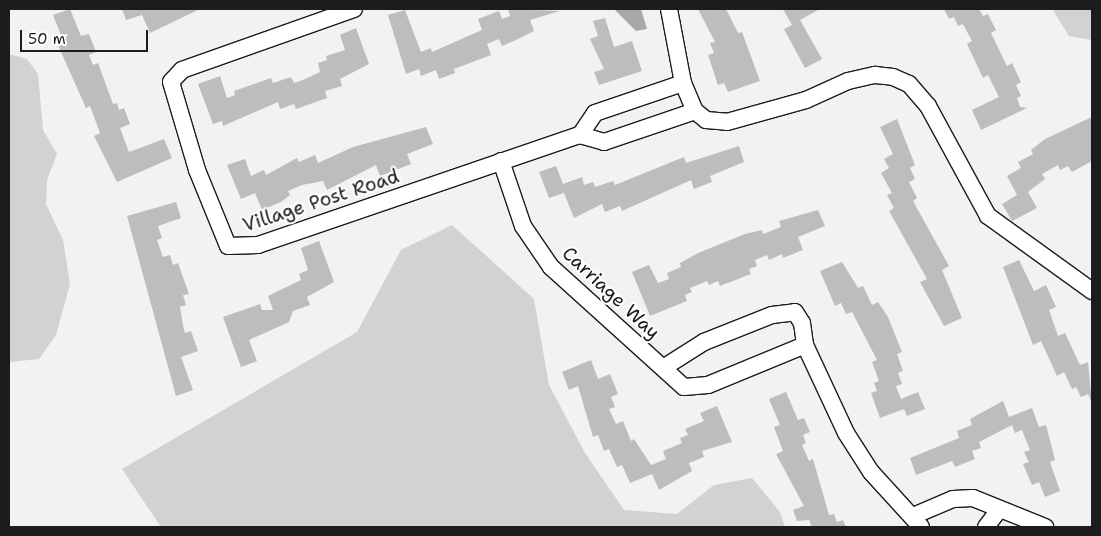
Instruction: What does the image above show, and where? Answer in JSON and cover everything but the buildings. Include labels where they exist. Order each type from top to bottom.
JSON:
[{"type":"street","name":"Village Post Road","points":[[354,9],[182,70],[171,82],[197,170],[228,246],[258,245],[580,135]]},
{"type":"street","points":[[669,9],[683,83],[695,111],[706,120],[728,122],[875,75],[909,84],[928,106],[988,216],[1006,233],[1092,291]]},
{"type":"street","points":[[683,83],[595,113],[580,135],[604,142],[695,111]]},
{"type":"street","name":"Carriage Way","points":[[501,161],[523,226],[551,267],[684,387],[708,385],[805,345]]},
{"type":"street","name":"Carriage Way","points":[[663,368],[704,342],[772,315],[795,312],[802,322],[805,345],[861,456],[917,522],[953,498],[973,498],[1045,527]]},
{"type":"street","points":[[986,527],[1000,510]]},
{"type":"shaded area","points":[[614,9],[641,9],[647,29],[636,31]]},
{"type":"shaded area","points":[[1052,9],[1092,9],[1092,40],[1069,36]]},
{"type":"shaded area","points":[[9,54],[27,59],[38,74],[43,130],[57,154],[47,180],[46,204],[63,240],[70,284],[56,335],[39,359],[9,362]]},
{"type":"shaded area","points":[[452,225],[534,299],[549,385],[585,453],[624,510],[677,514],[714,485],[752,478],[780,512],[785,527],[161,527],[122,469],[357,332],[401,250]]}]
